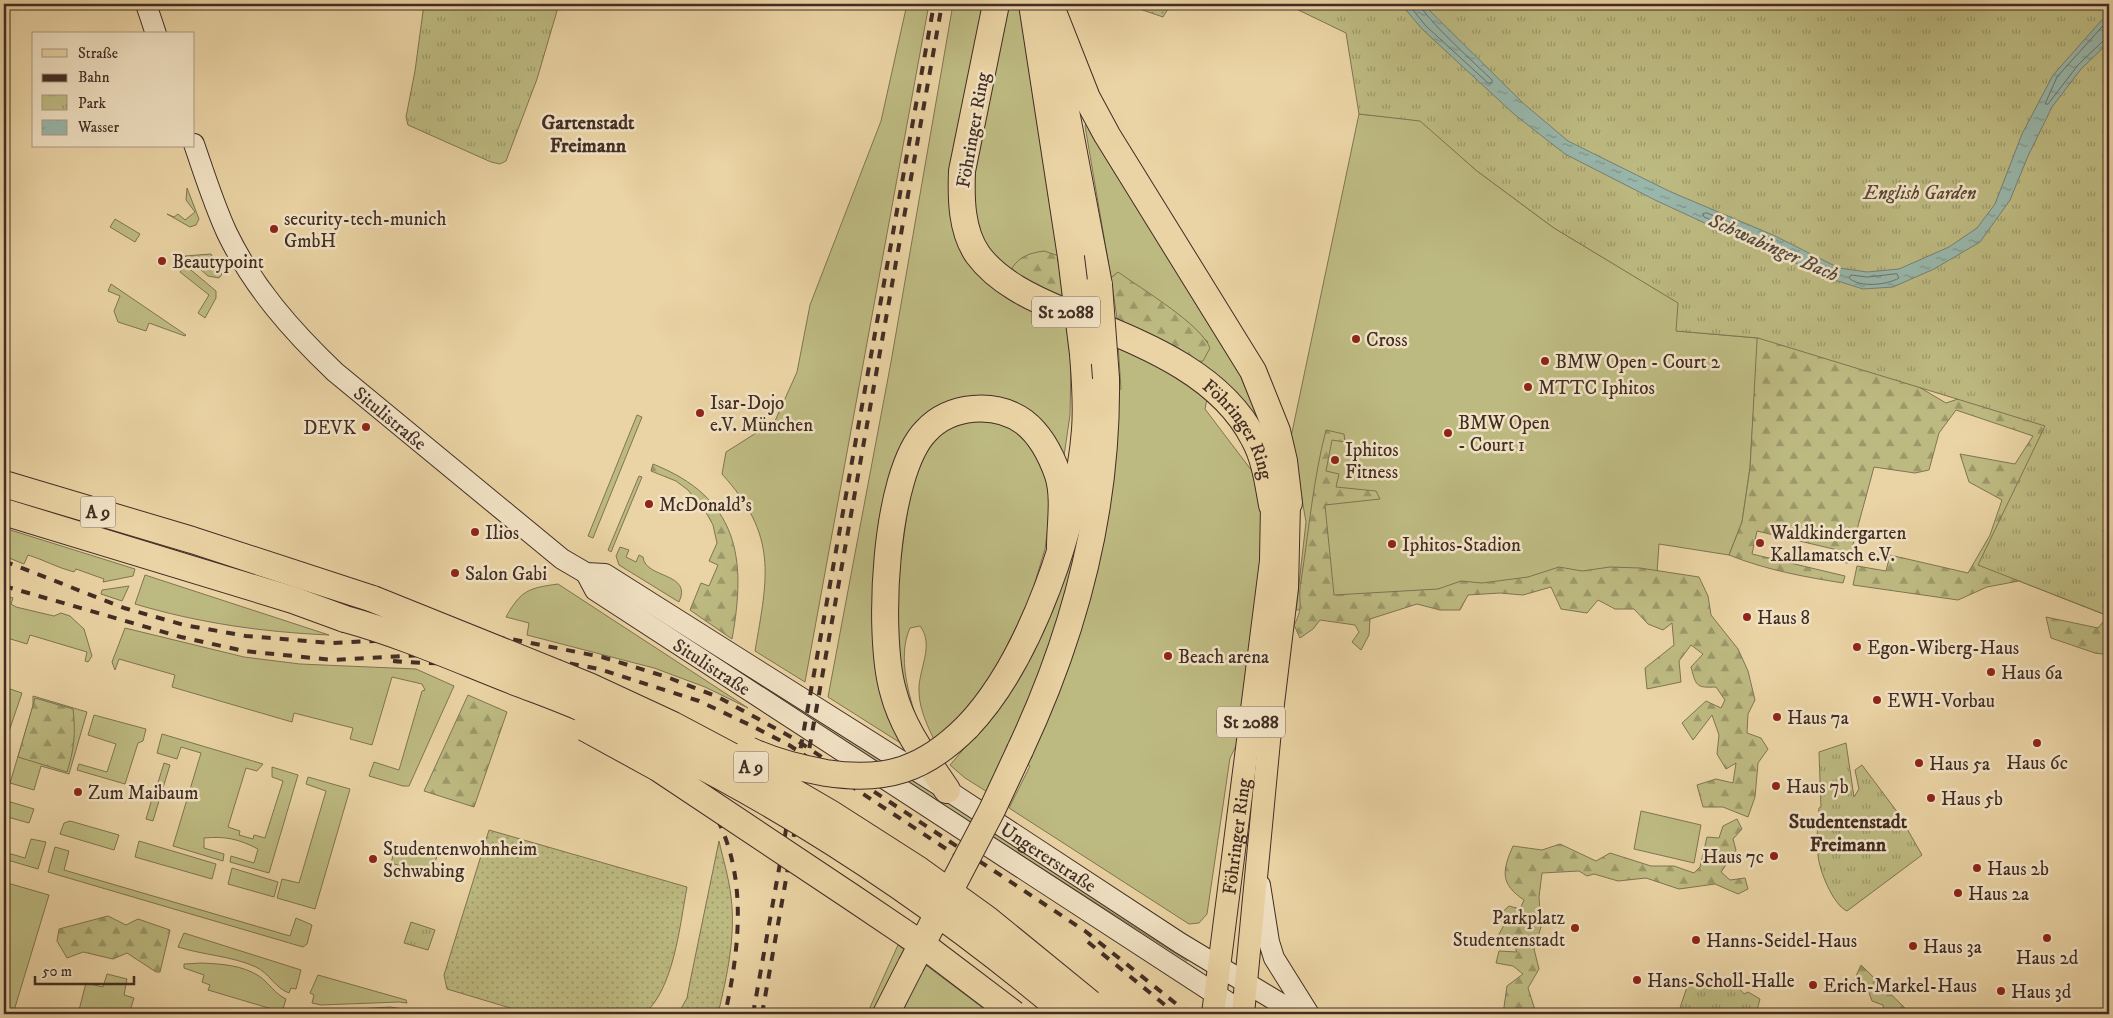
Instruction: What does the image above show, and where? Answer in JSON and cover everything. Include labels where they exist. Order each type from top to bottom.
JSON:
[{"type":"highway","name":"Föhringer Ring","points":[[996,4],[962,171],[961,199],[964,222],[977,254],[997,275],[1020,290],[1043,302],[1135,341],[1182,366],[1210,386],[1236,411],[1255,440],[1280,504]]},
{"type":"highway","points":[[373,599],[410,603],[522,644],[589,672],[763,756],[800,768],[860,776],[896,773],[936,754],[967,727],[997,690],[1019,650],[1041,602],[1060,547],[1075,493],[1083,454],[1086,399],[1082,354],[1071,257],[1032,4]]},
{"type":"highway","points":[[886,1014],[992,810],[1020,750],[1059,654],[1089,552],[1104,457],[1106,378],[1099,286],[1045,4]]},
{"type":"highway","name":"Föhringer Ring","points":[[1050,4],[1079,80],[1107,135],[1253,371],[1277,430],[1284,461],[1280,504]]},
{"type":"highway","points":[[947,790],[905,726],[893,692],[885,647],[885,595],[896,506],[904,469],[917,441],[937,421],[972,409],[994,410],[1023,421],[1045,445],[1059,477],[1060,547]]},
{"type":"highway","name":"A 9","points":[[4,484],[192,540],[373,599],[589,686],[673,725],[830,812],[919,870],[987,918],[1102,1014]]},
{"type":"highway","name":"A 9","points":[[4,512],[293,600],[456,656],[581,708],[673,752],[838,845],[916,898],[1018,974],[1066,1014]]},
{"type":"highway","points":[[342,618],[399,647],[505,690],[570,720],[658,768],[919,943],[1014,1014]]},
{"type":"main road","points":[[146,4],[155,32]]},
{"type":"main road","name":"Situlistraße","points":[[195,147],[226,232],[250,274],[273,306],[300,338],[328,365],[562,559],[586,573],[605,574],[799,697]]},
{"type":"main road","name":"Föhringer Ring","points":[[1244,1014],[1245,983],[1286,588],[1280,504]]},
{"type":"main road","name":"Föhringer Ring","points":[[1215,1005],[1271,561],[1280,504]]},
{"type":"main road","name":"Situlistraße","points":[[586,573],[595,590],[795,720]]},
{"type":"main road","name":"Ungererstraße","points":[[799,697],[947,790],[1220,968],[1298,1014]]},
{"type":"main road","name":"Ungererstraße","points":[[795,720],[1215,1005],[1244,1014]]},
{"type":"main road","points":[[1258,866],[1269,942],[1274,958],[1309,1014]]},
{"type":"green space","points":[[424,4],[559,4],[537,79],[506,161],[500,164],[491,162],[408,125],[406,117],[415,71]]},
{"type":"green space","points":[[907,4],[929,4],[805,682],[755,651],[763,600],[764,557],[753,517],[740,496],[722,474],[726,452],[775,421],[797,372],[810,305],[881,121]]},
{"type":"green space","points":[[953,4],[990,4],[957,225],[1066,323],[1071,363],[1070,415],[1064,456],[1055,437],[1044,423],[933,415],[875,613],[910,749],[828,697],[891,362]]},
{"type":"green space","points":[[1007,4],[1024,4],[1059,256],[1013,274],[998,262],[979,235],[971,187]]},
{"type":"green space","points":[[1125,4],[1171,4],[1163,17]]},
{"type":"green space","name":"English Garden","points":[[1286,4],[2109,4],[2109,616],[1978,565],[2045,426],[1758,338],[1676,331],[1678,303],[1554,228],[1477,171],[1420,121],[1359,114],[1346,33]]},
{"type":"green space","name":"MTTC Iphitos","points":[[1359,114],[1420,120],[1477,171],[1554,228],[1679,303],[1677,331],[1758,338],[1750,468],[1742,522],[1729,555],[1659,544],[1657,573],[1296,610],[1306,522],[1291,437]]},
{"type":"green space","points":[[1087,122],[1242,366],[1275,456],[1193,362],[1208,342],[1186,321],[1117,273],[1111,278],[1085,126]]},
{"type":"green space","points":[[187,188],[199,219],[196,225],[190,227],[167,214],[174,217],[178,214],[185,220],[195,212],[186,200]]},
{"type":"green space","points":[[115,219],[140,234],[135,242],[110,227]]},
{"type":"green space","points":[[1980,242],[2109,575],[2109,655],[2095,653],[2051,638],[2046,617],[2098,628],[2108,616],[2019,581],[1987,587],[1958,600],[1853,585],[1857,566],[1886,571],[1890,555],[1968,573],[1990,535],[2002,500],[1969,482],[1960,454],[2015,464],[2033,436],[1956,410],[1939,433],[1929,470],[1915,473],[1874,467],[1848,563],[1840,562],[1842,551],[1757,531],[1752,554],[1845,576],[1843,583],[1771,569],[1729,555],[1742,522],[1750,468],[1759,304],[1902,377],[1946,403],[1970,395]]},
{"type":"green space","points":[[1044,251],[1059,256],[1063,300],[1013,274],[1012,268],[1022,258]]},
{"type":"green space","points":[[211,254],[222,274],[219,278],[208,276],[185,256]]},
{"type":"green space","points":[[185,265],[216,291],[216,298],[205,318],[198,313],[209,295],[180,272]]},
{"type":"green space","points":[[1118,272],[1169,307],[1195,328],[1210,348],[1203,361],[1193,362],[1118,325],[1111,278]]},
{"type":"green space","points":[[111,284],[186,335],[149,323],[146,331],[118,322],[114,311],[120,296],[108,291]]},
{"type":"green space","points":[[1118,344],[1208,394],[1205,409],[1252,471],[1265,523],[1238,742],[1230,758],[1207,914],[1199,923],[1189,924],[1009,808],[1030,766],[1025,763],[1115,390],[1121,389]]},
{"type":"green space","points":[[637,415],[642,417],[593,538],[588,536]]},
{"type":"green space","points":[[978,417],[1019,430],[1049,473],[1051,505],[1045,549],[1030,599],[989,682],[937,746],[925,719],[919,698],[919,683],[926,649],[924,633],[920,626],[910,628],[904,651],[906,676],[918,724],[905,703],[893,616],[912,477],[937,434]]},
{"type":"green space","points":[[1326,430],[1344,434],[1345,442],[1332,440],[1326,471],[1339,474],[1336,487],[1376,491],[1380,499],[1325,505],[1334,595],[1438,589],[1461,581],[1482,583],[1528,577],[1559,567],[1582,571],[1610,567],[1640,568],[1699,577],[1708,596],[1711,615],[1738,649],[1748,671],[1755,700],[1748,714],[1747,733],[1761,738],[1768,749],[1758,763],[1755,797],[1748,817],[1723,807],[1703,807],[1697,785],[1716,779],[1733,783],[1736,763],[1726,769],[1717,754],[1719,735],[1712,715],[1693,740],[1682,723],[1706,701],[1721,708],[1725,700],[1716,687],[1701,686],[1694,678],[1691,667],[1703,654],[1691,645],[1679,661],[1681,682],[1647,689],[1645,668],[1674,645],[1672,623],[1663,630],[1648,624],[1634,609],[1615,609],[1598,600],[1587,613],[1561,609],[1551,587],[1523,595],[1500,593],[1468,595],[1460,610],[1440,610],[1417,604],[1370,619],[1369,635],[1361,650],[1352,642],[1359,632],[1355,625],[1320,620],[1313,629],[1300,638],[1294,625],[1300,608],[1300,588],[1312,505]]},
{"type":"green space","points":[[653,464],[681,478],[703,494],[719,513],[730,534],[736,557],[738,582],[732,639],[690,610],[701,583],[709,586],[718,565],[709,561],[717,543],[713,525],[707,514],[688,490],[676,481],[651,471]]},
{"type":"green space","points":[[639,476],[642,477],[611,552],[608,550]]},
{"type":"green space","points":[[1086,524],[1054,641],[989,793],[965,778],[950,765],[992,716],[1075,530]]},
{"type":"green space","points":[[4,528],[135,569],[133,576],[103,582],[104,579],[76,569],[74,572],[28,555],[24,564],[4,556]]},
{"type":"green space","points":[[620,547],[629,550],[626,557],[636,562],[639,555],[643,557],[651,569],[680,585],[682,592],[679,602],[619,565],[616,556]]},
{"type":"green space","points":[[145,575],[329,635],[279,632],[231,626],[135,604]]},
{"type":"green space","points":[[603,583],[1188,956],[1187,961],[772,696]]},
{"type":"green space","points":[[558,584],[748,708],[705,687],[654,668],[527,635],[529,623],[506,617],[516,601],[527,592],[540,587]]},
{"type":"green space","points":[[129,586],[122,601],[101,594],[102,590]]},
{"type":"green space","points":[[4,595],[13,598],[11,604],[16,607],[54,616],[61,613],[70,616],[84,629],[92,656],[88,662],[85,661],[87,652],[30,635],[27,644],[4,637]]},
{"type":"green space","points":[[125,628],[244,657],[300,664],[416,669],[454,686],[409,786],[403,786],[369,776],[374,762],[399,770],[422,691],[425,690],[422,684],[392,677],[372,745],[350,739],[353,728],[294,713],[292,722],[172,687],[175,675],[119,659],[115,670],[112,662]]},
{"type":"green space","points":[[4,687],[22,693],[4,746]]},
{"type":"green space","points":[[468,695],[507,712],[474,807],[424,791]]},
{"type":"green space","points":[[33,696],[87,712],[69,774],[41,766],[34,790],[10,783],[33,706]]},
{"type":"green space","points":[[35,698],[73,709],[74,741],[67,772],[18,757]]},
{"type":"green space","points":[[94,715],[146,729],[143,741],[138,743],[125,784],[77,770],[79,764],[107,772],[116,744],[88,735]]},
{"type":"green space","points":[[162,734],[263,764],[257,771],[246,768],[228,827],[240,831],[239,835],[253,839],[254,835],[265,838],[283,781],[272,777],[272,767],[298,775],[269,873],[230,862],[231,856],[254,863],[258,849],[238,841],[219,837],[204,838],[204,848],[224,854],[223,861],[173,846],[201,753],[181,747],[177,759],[157,753]]},
{"type":"green space","points":[[1846,743],[1854,797],[1859,789],[1855,770],[1862,765],[1898,813],[1922,855],[1847,911],[1832,895],[1824,878],[1819,861],[1817,843],[1819,808],[1821,807],[1819,752]]},
{"type":"green space","points":[[164,763],[170,765],[162,791],[156,789]]},
{"type":"green space","points":[[308,777],[350,789],[315,909],[277,898],[282,879],[299,883],[326,791],[306,784]]},
{"type":"green space","points":[[154,792],[161,794],[153,821],[146,819]]},
{"type":"green space","points":[[4,800],[34,809],[29,823],[4,816]]},
{"type":"green space","points":[[1641,811],[1701,825],[1694,863],[1634,849]]},
{"type":"green space","points":[[1737,819],[1742,829],[1733,839],[1736,850],[1721,872],[1730,880],[1745,878],[1748,889],[1738,894],[1715,884],[1679,889],[1646,878],[1618,881],[1594,874],[1587,876],[1579,871],[1542,873],[1539,897],[1541,927],[1534,949],[1539,969],[1528,988],[1535,1010],[1530,1014],[1503,1014],[1507,986],[1523,974],[1513,966],[1496,963],[1499,951],[1517,952],[1514,945],[1497,938],[1504,925],[1498,916],[1509,906],[1520,909],[1524,900],[1511,888],[1505,876],[1505,870],[1513,846],[1542,850],[1560,844],[1596,861],[1610,853],[1651,866],[1674,866],[1694,873],[1700,867],[1707,837],[1719,838],[1723,826]]},
{"type":"green space","points":[[70,821],[119,835],[114,850],[60,834],[64,823]]},
{"type":"green space","points":[[489,830],[687,887],[669,973],[654,1003],[644,1014],[530,1014],[447,989],[444,975]]},
{"type":"green space","points":[[31,839],[46,842],[38,869],[4,859],[4,852],[25,858]]},
{"type":"green space","points":[[139,841],[216,864],[212,879],[135,857]]},
{"type":"green space","points":[[719,841],[730,890],[732,926],[727,971],[718,1014],[678,1014],[687,998]]},
{"type":"green space","points":[[396,844],[437,856],[431,875],[391,863]]},
{"type":"green space","points":[[55,847],[69,851],[64,870],[290,936],[296,918],[312,925],[307,944],[303,947],[48,872]]},
{"type":"green space","points":[[232,868],[278,882],[274,897],[228,884]]},
{"type":"green space","points":[[4,882],[49,895],[13,1014],[4,1014]]},
{"type":"green space","points":[[108,916],[126,925],[138,919],[170,930],[160,972],[156,972],[127,953],[113,959],[83,952],[67,958],[57,941],[59,929]]},
{"type":"green space","points":[[411,922],[435,930],[428,950],[404,943]]},
{"type":"green space","points":[[184,933],[301,970],[296,989],[291,988],[289,993],[284,991],[265,973],[247,963],[178,947]]},
{"type":"green space","points":[[898,945],[908,953],[878,1014],[867,1014]]},
{"type":"green space","points":[[202,963],[239,967],[259,976],[286,999],[282,1012],[208,990],[210,985],[202,982],[204,975],[184,968],[184,964]]},
{"type":"green space","points":[[923,963],[991,1014],[898,1014]]},
{"type":"green space","points":[[1861,965],[1911,1014],[1884,1014],[1883,1005],[1872,1001],[1868,990],[1851,987]]},
{"type":"green space","points":[[107,974],[127,979],[124,995],[134,998],[129,1014],[78,1014],[86,983],[103,987]]},
{"type":"green space","points":[[318,975],[406,1000],[407,1003],[321,1005],[312,1003],[314,995],[310,993]]},
{"type":"green space","points":[[1689,981],[1705,986],[1707,982],[1737,986],[1744,994],[1748,992],[1760,999],[1756,1014],[1678,1014]]},
{"type":"green space","points":[[390,1007],[411,1010],[412,1014],[309,1014],[312,1009],[325,1011]]},
{"type":"water","name":"Schwabinger Bach","points":[[1401,4],[1423,4],[1523,103],[1568,141],[1671,192],[1773,235],[1839,268],[1867,272],[1899,269],[1949,247],[1977,228],[1995,204],[2022,134],[2053,75],[2109,12],[2109,42],[2081,69],[2052,107],[2028,156],[2010,200],[1980,242],[1934,269],[1893,287],[1863,289],[1819,275],[1758,243],[1722,231],[1655,200],[1565,154],[1515,115],[1422,29]]},
{"type":"railway","points":[[753,1014],[934,4]]},
{"type":"railway","points":[[762,1014],[942,4]]},
{"type":"railway","points":[[4,561],[124,608],[184,625],[246,636],[332,643],[474,636],[511,639],[602,657],[667,677],[718,697],[793,738],[1085,931],[1189,1014]]},
{"type":"railway","points":[[4,586],[181,637],[244,651],[333,660],[473,652],[547,659],[599,669],[699,701],[789,745],[963,860]]},
{"type":"railway","points":[[393,661],[479,667],[504,672],[530,681],[592,709],[639,736],[676,765],[704,797],[723,833],[734,872],[738,915],[735,962],[725,1014]]},
{"type":"railway","points":[[1088,942],[1176,1014]]},
{"type":"place","name":"security-tech-munich GmbH","points":[[274,229]]},
{"type":"place","name":"Beautypoint","points":[[162,261]]},
{"type":"place","name":"Cross","points":[[1356,339]]},
{"type":"place","name":"BMW Open - Court 2","points":[[1545,361]]},
{"type":"place","name":"MTTC Iphitos","points":[[1528,387]]},
{"type":"place","name":"Isar-Dojo e.V. München","points":[[700,413]]},
{"type":"place","name":"DEVK","points":[[366,427]]},
{"type":"place","name":"BMW Open - Court 1","points":[[1448,433]]},
{"type":"place","name":"Iphitos Fitness","points":[[1335,460]]},
{"type":"place","name":"McDonald's","points":[[649,504]]},
{"type":"place","name":"Ilios","points":[[475,532]]},
{"type":"place","name":"Waldkindergarten Kallamatsch e.V.","points":[[1760,543]]},
{"type":"place","name":"Iphitos-Stadion","points":[[1392,544]]},
{"type":"place","name":"Salon Gabi","points":[[455,573]]},
{"type":"place","name":"Haus 8","points":[[1747,617]]},
{"type":"place","name":"Egon-Wiberg-Haus","points":[[1857,647]]},
{"type":"place","name":"Beach arena","points":[[1168,656]]},
{"type":"place","name":"Haus 6a","points":[[1991,672]]},
{"type":"place","name":"EWH-Vorbau","points":[[1877,700]]},
{"type":"place","name":"Haus 7a","points":[[1777,717]]},
{"type":"place","name":"Haus 6c","points":[[2037,743]]},
{"type":"place","name":"Haus 5a","points":[[1919,763]]},
{"type":"place","name":"Haus 7b","points":[[1776,786]]},
{"type":"place","name":"Zum Maibaum","points":[[78,792]]},
{"type":"place","name":"Haus 5b","points":[[1931,798]]},
{"type":"place","name":"Haus 7c","points":[[1774,856]]},
{"type":"place","name":"Studentenwohnheim Schwabing","points":[[373,859]]},
{"type":"place","name":"Haus 2b","points":[[1977,868]]},
{"type":"place","name":"Haus 2a","points":[[1958,893]]},
{"type":"place","name":"Parkplatz Studentenstadt","points":[[1575,928]]},
{"type":"place","name":"Haus 2d","points":[[2047,938]]},
{"type":"place","name":"Hanns-Seidel-Haus","points":[[1696,940]]},
{"type":"place","name":"Haus 3a","points":[[1913,946]]},
{"type":"place","name":"Hans-Scholl-Halle","points":[[1637,980]]},
{"type":"place","name":"Erich-Markel-Haus","points":[[1813,985]]},
{"type":"place","name":"Haus 3d","points":[[2001,991]]},
{"type":"district","name":"Gartenstadt Freimann","points":[[588,134]]},
{"type":"district","name":"Studentenstadt Freimann","points":[[1848,832]]}]
